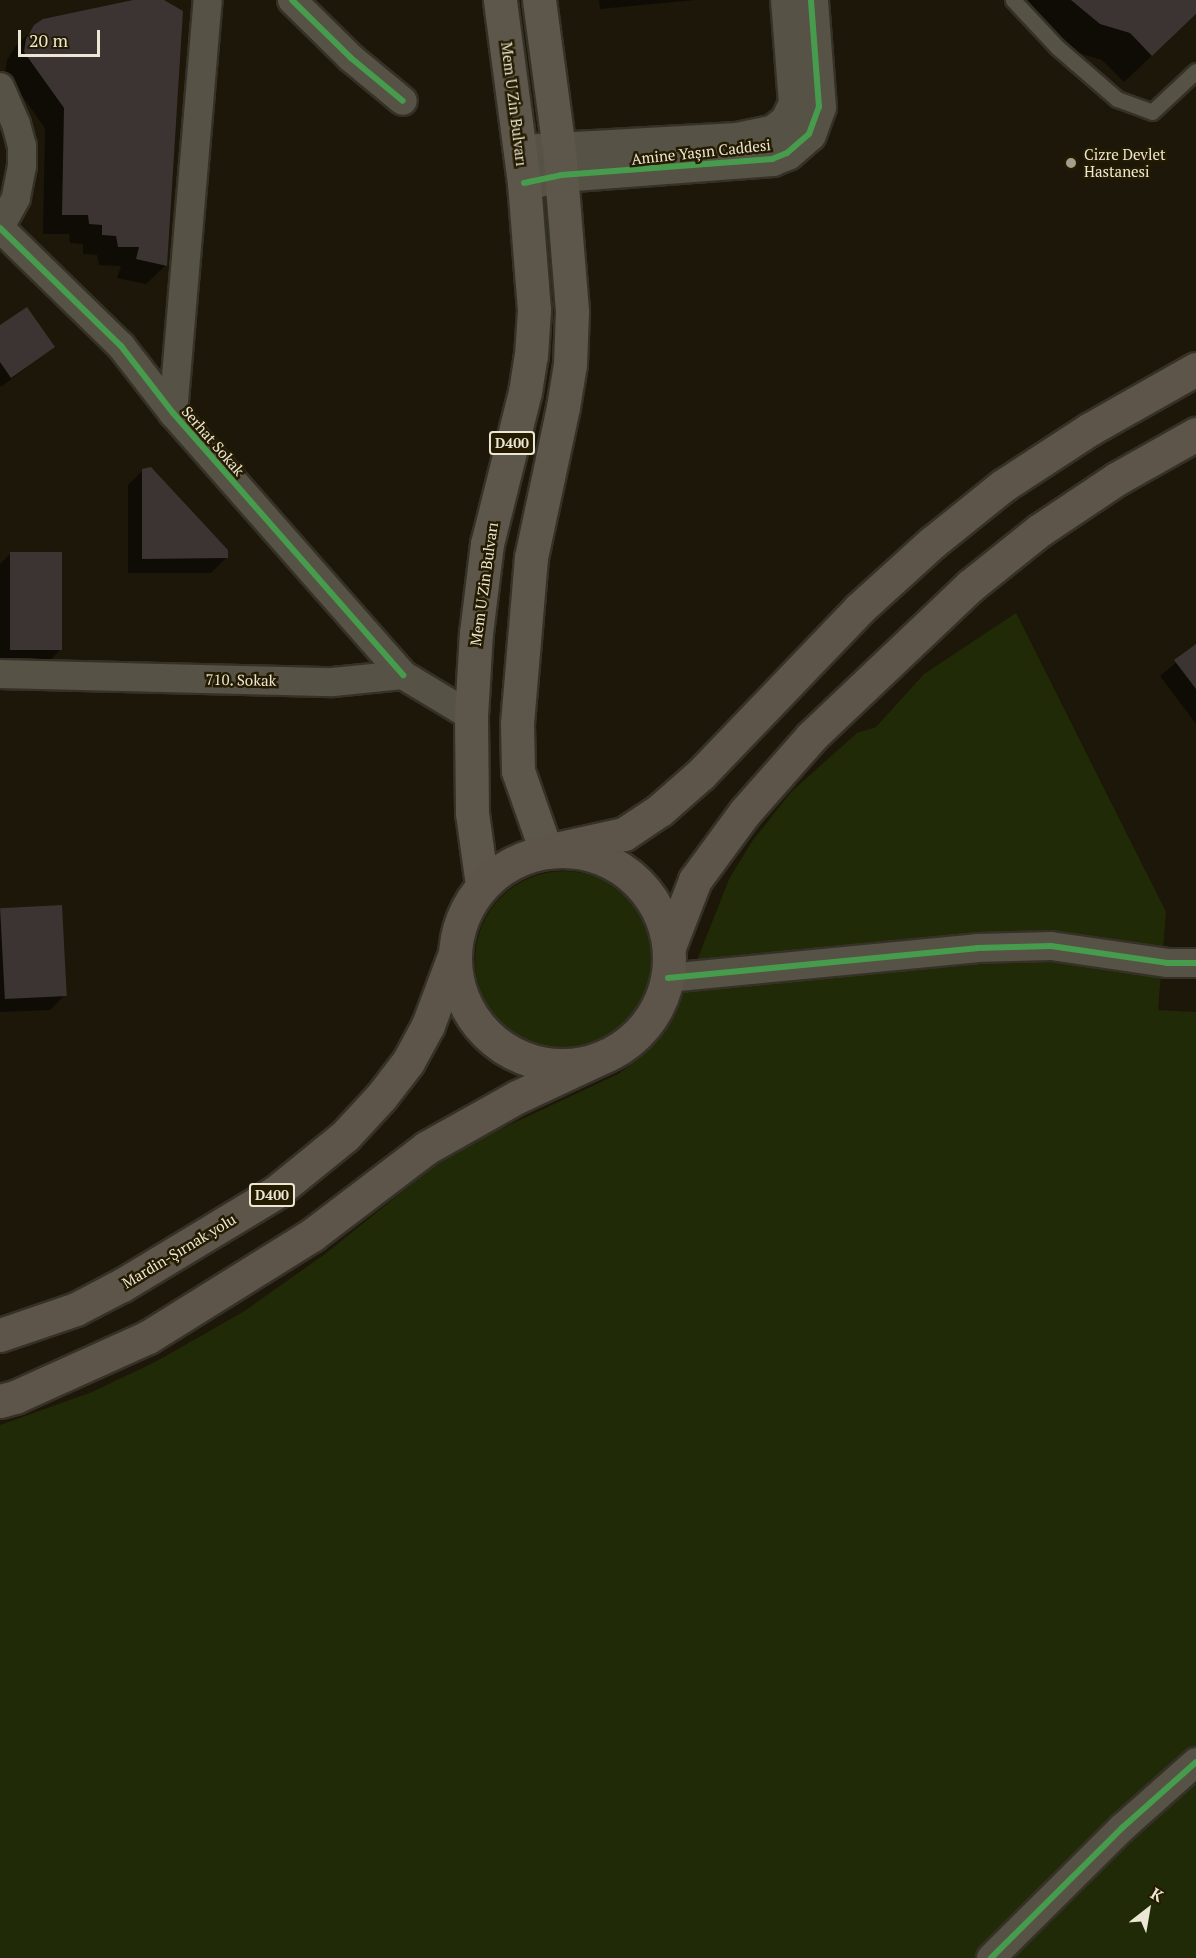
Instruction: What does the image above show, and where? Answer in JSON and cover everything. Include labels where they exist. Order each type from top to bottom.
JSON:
[{"type":"highway","points":[[607,1055],[581,1064],[554,1065],[528,1060],[503,1047],[483,1030],[467,1008],[457,983],[454,956],[458,930],[467,906],[482,885],[500,869],[523,857],[624,834],[660,810],[701,774],[859,609],[933,543],[1004,485],[1090,429],[1196,369]]},
{"type":"highway","points":[[0,1401],[25,1393],[148,1336],[312,1235],[426,1148],[518,1097],[607,1055],[635,1037],[657,1010],[669,962],[695,880],[745,812],[820,728],[970,586],[1040,530],[1118,478],[1196,434]]},
{"type":"highway","points":[[546,851],[581,852],[614,863],[641,885],[660,914],[669,962]]},
{"type":"highway","name":"Mardin-Şırnak yolu","points":[[0,1335],[76,1309],[132,1280],[276,1192],[345,1136],[381,1097],[408,1062],[428,1025],[454,956]]},
{"type":"main road","name":"Mem U Zin Bulvarı","points":[[482,885],[472,813],[471,716],[476,633],[487,544],[525,392],[531,356],[534,310],[524,183],[500,0]]},
{"type":"main road","name":"D400","points":[[539,0],[560,162],[572,302],[570,364],[531,557],[517,723],[518,771],[546,851]]},
{"type":"street","points":[[173,412],[208,0]]},
{"type":"street","points":[[292,0],[343,51],[403,101]]},
{"type":"street","name":"Amine Yaşın Caddesi","points":[[524,183],[560,162],[764,135],[781,127],[792,111],[796,90],[787,0]]},
{"type":"street","name":"Amine Yaşın Caddesi","points":[[520,151],[560,162],[772,159],[795,147],[809,134],[819,107],[811,0]]},
{"type":"street","points":[[0,87],[16,124],[22,146],[22,166],[16,198],[0,227]]},
{"type":"street","name":"Serhat Sokak","points":[[0,227],[121,346],[173,412],[403,675]]},
{"type":"street","name":"710. Sokak","points":[[0,674],[333,682],[403,675]]},
{"type":"street","points":[[403,675],[471,716]]},
{"type":"street","points":[[669,962],[1051,946],[1167,963],[1196,963]]},
{"type":"street","points":[[991,1958],[1122,1828],[1196,1762]]},
{"type":"lane","points":[[1013,0],[1057,47],[1117,99],[1152,112],[1196,71]]},
{"type":"green space","points":[[1016,613],[1166,912],[1158,1010],[1196,1012],[1196,1958],[0,1958],[0,1425],[92,1392],[155,1362],[243,1312],[325,1254],[429,1170],[477,1140],[618,1074],[645,1054],[674,1018],[730,877],[753,840],[791,792],[857,733],[876,727],[924,674]]},
{"type":"green space","points":[[564,871],[581,872],[598,877],[627,897],[647,926],[652,943],[652,977],[647,994],[627,1023],[598,1043],[581,1048],[564,1049],[547,1048],[530,1043],[501,1023],[481,994],[476,977],[475,960],[476,943],[481,926],[501,897],[530,877],[547,872]]},
{"type":"building","points":[[133,0],[164,0],[183,11],[167,266],[136,259],[139,247],[118,247],[116,236],[102,235],[102,225],[89,224],[88,215],[62,215],[64,108],[24,52],[26,39],[34,25],[43,19]]},
{"type":"building","points":[[1071,0],[1196,0],[1196,14],[1152,56],[1130,33],[1100,24]]},
{"type":"building","points":[[27,307],[55,347],[11,378],[0,362],[0,325]]},
{"type":"building","points":[[151,467],[228,550],[228,558],[142,559],[142,469]]},
{"type":"building","points":[[10,552],[62,552],[62,650],[10,650]]},
{"type":"building","points":[[1196,644],[1196,689],[1174,660]]},
{"type":"building","points":[[62,905],[67,996],[5,999],[0,908]]},
{"type":"cycle path","points":[[292,0],[351,58],[403,101]]},
{"type":"cycle path","points":[[524,183],[561,175],[772,159],[787,153],[809,134],[819,107],[811,0]]},
{"type":"cycle path","points":[[0,228],[121,346],[173,413],[403,675]]},
{"type":"cycle path","points":[[668,978],[977,948],[1051,946],[1167,963],[1196,963]]},
{"type":"cycle path","points":[[991,1958],[1122,1828],[1196,1762]]},
{"type":"place","name":"Cizre Devlet Hastanesi","points":[[1071,163]]}]
